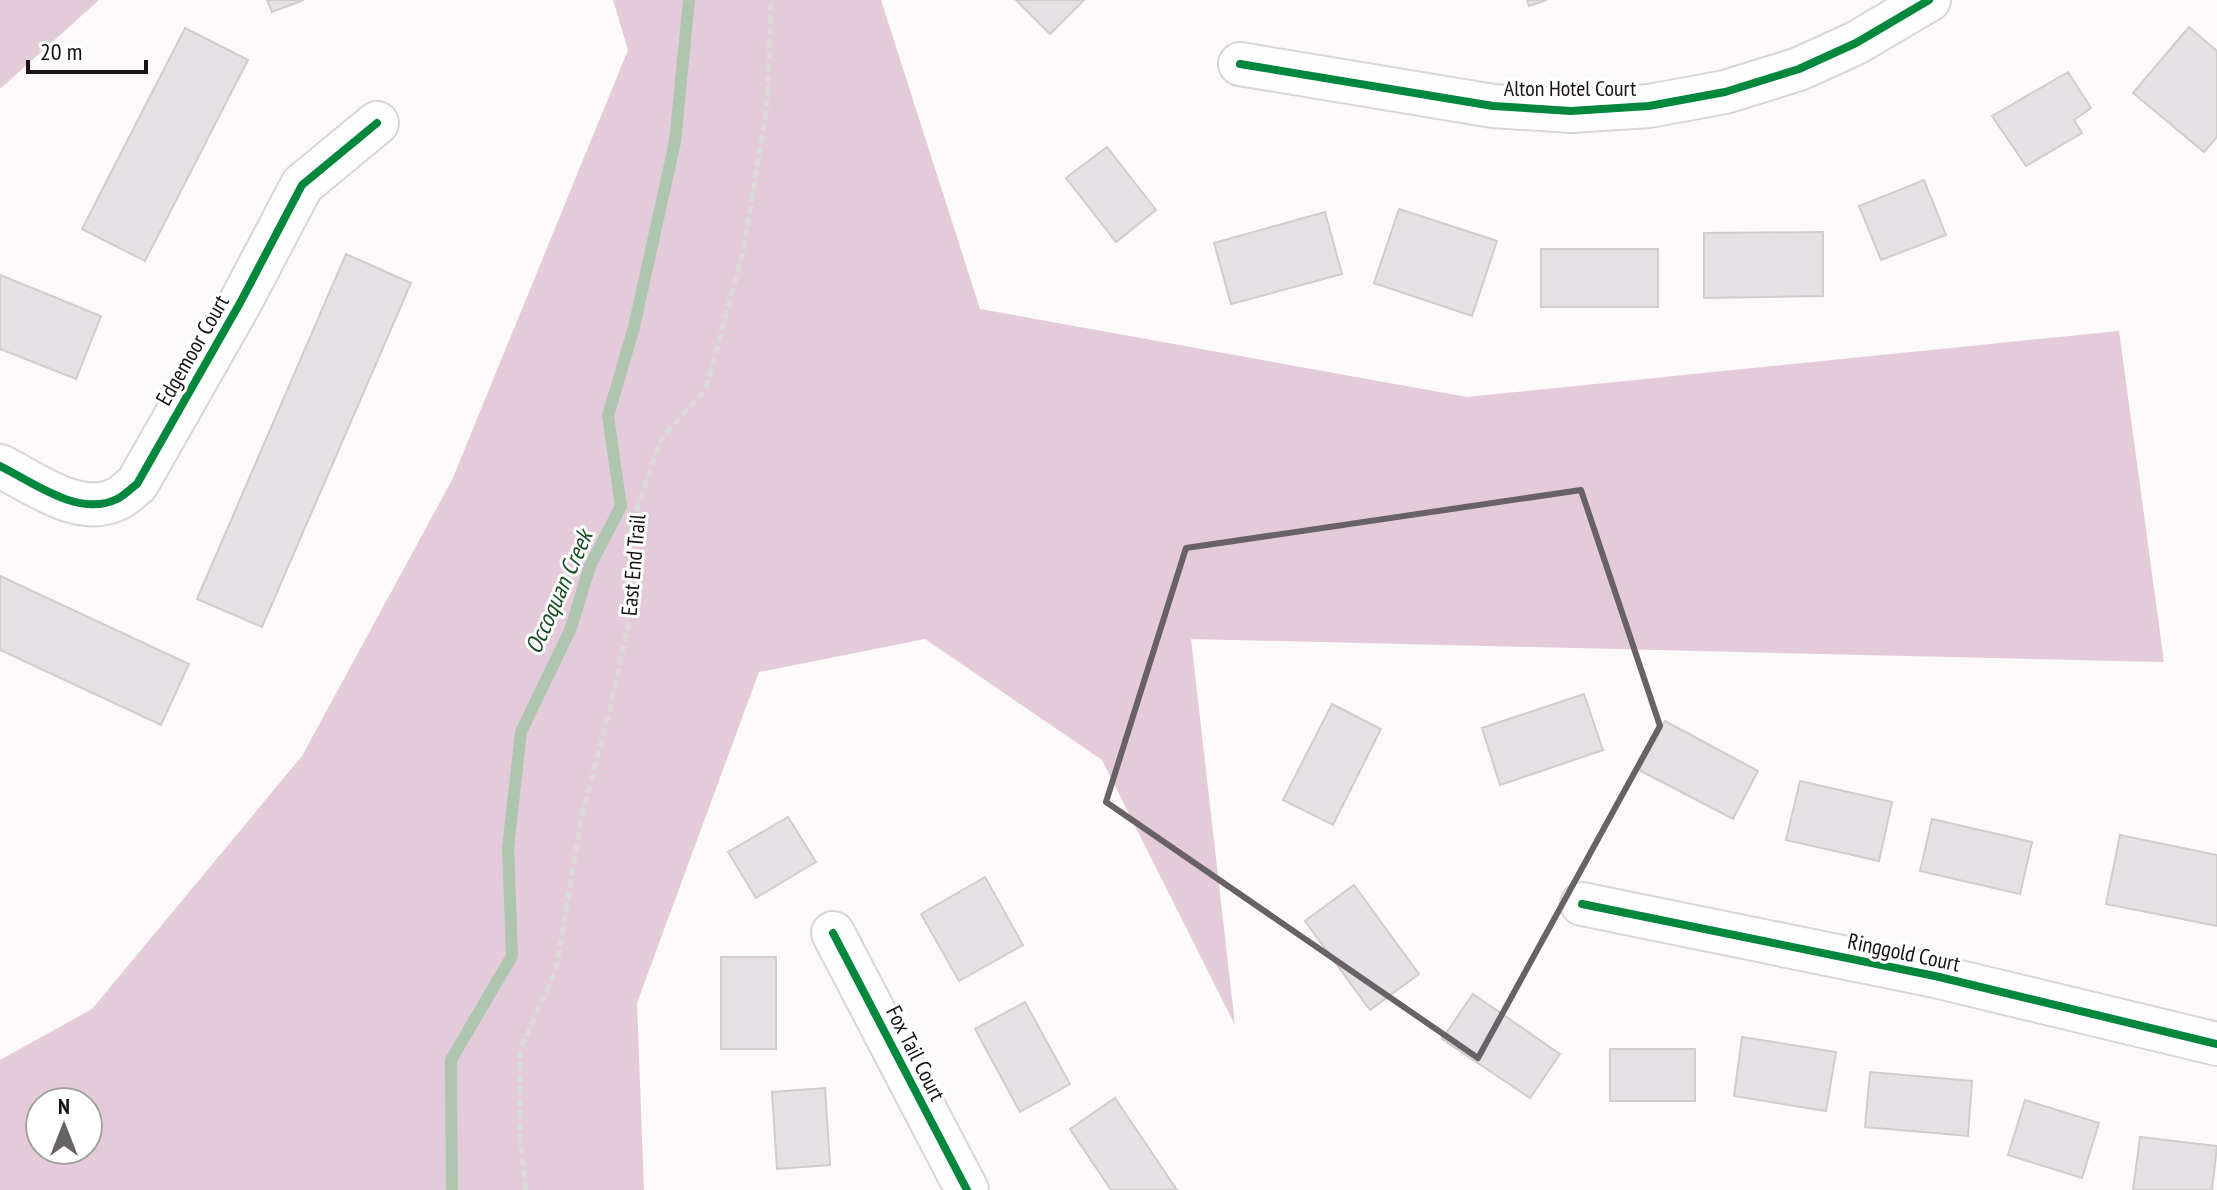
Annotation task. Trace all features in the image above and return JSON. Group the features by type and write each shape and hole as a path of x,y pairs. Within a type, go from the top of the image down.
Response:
{"street":[{"name":"Alton Hotel Court","path":"1240,64 1493,106 1571,111 1649,106 1725,92 1799,69 1856,43 1929,0"},
{"name":"Edgemoor Court","path":"0,466 75,503 99,504 117,499 137,484 240,303 302,185 377,123"},
{"name":"Ringgold Court","path":"1582,904 1935,976 2217,1044"},
{"name":"Fox Tail Court","path":"833,933 967,1190"}],"highlighted area":[{"path":"1581,490 1660,726 1478,1058 1106,802 1186,548"}],"shaded area":[{"path":"0,0 99,0 0,89"},
{"path":"613,0 881,0 980,309 1467,397 2119,331 2164,662 1191,639 1235,1025 1102,760 925,639 759,672 637,1003 644,1190 0,1190 0,1060 92,1009 302,756 452,480 628,50"}],"building":[{"path":"267,0 304,0 272,12"},
{"path":"1016,0 1084,0 1050,34"},
{"path":"1527,0 1547,0 1529,6"},
{"path":"2189,27 2217,51 2217,137 2204,152 2133,93"},
{"path":"185,28 248,60 145,261 82,229"},
{"path":"2068,72 2091,108 2074,120 2082,133 2026,166 1992,116"},
{"path":"1107,147 1156,210 1116,242 1066,178"},
{"path":"1924,180 1946,235 1881,260 1859,206"},
{"path":"1399,209 1497,241 1472,316 1374,283"},
{"path":"1325,212 1342,274 1231,304 1214,243"},
{"path":"1823,232 1823,296 1704,298 1704,233"},
{"path":"1541,249 1658,249 1658,307 1541,307"},
{"path":"346,254 411,283 262,627 197,599"},
{"path":"0,275 101,316 76,379 0,349"},
{"path":"0,576 189,664 161,725 0,650"},
{"path":"1584,694 1603,750 1500,785 1482,728"},
{"path":"1332,704 1381,729 1333,825 1283,800"},
{"path":"1665,721 1758,771 1733,819 1639,770"},
{"path":"1800,781 1892,802 1879,861 1786,840"},
{"path":"788,817 816,862 756,898 728,852"},
{"path":"1932,819 2032,842 2020,894 1920,871"},
{"path":"2120,835 2217,855 2217,926 2106,904"},
{"path":"985,877 1023,945 959,981 921,914"},
{"path":"1354,885 1419,974 1370,1010 1305,921"},
{"path":"721,957 776,957 776,1049 721,1049"},
{"path":"1473,994 1560,1054 1530,1098 1442,1039"},
{"path":"1025,1002 1070,1084 1020,1112 975,1029"},
{"path":"1742,1037 1836,1052 1826,1111 1734,1096"},
{"path":"1610,1049 1695,1049 1695,1101 1610,1101"},
{"path":"1870,1072 1972,1081 1968,1136 1865,1127"},
{"path":"825,1088 830,1165 777,1169 772,1092"},
{"path":"1115,1098 1177,1190 1111,1190 1070,1129"},
{"path":"2025,1100 2099,1123 2082,1178 2008,1155"},
{"path":"2140,1137 2217,1146 2212,1190 2133,1190"}],"waterway":[{"name":"Occoquan Creek","path":"452,1190 451,1060 512,956 508,848 521,732 571,628 590,566 621,506 608,416 634,327 675,142 689,0"}],"cycle path":[{"path":"1240,64 1493,106 1571,111 1649,106 1725,92 1799,69 1856,43 1929,0"},
{"path":"0,466 57,496 87,504 102,504 117,499 137,484 240,303 302,185 377,123"},
{"path":"1582,904 1935,976 2217,1044"},
{"path":"833,933 967,1190"}]}
